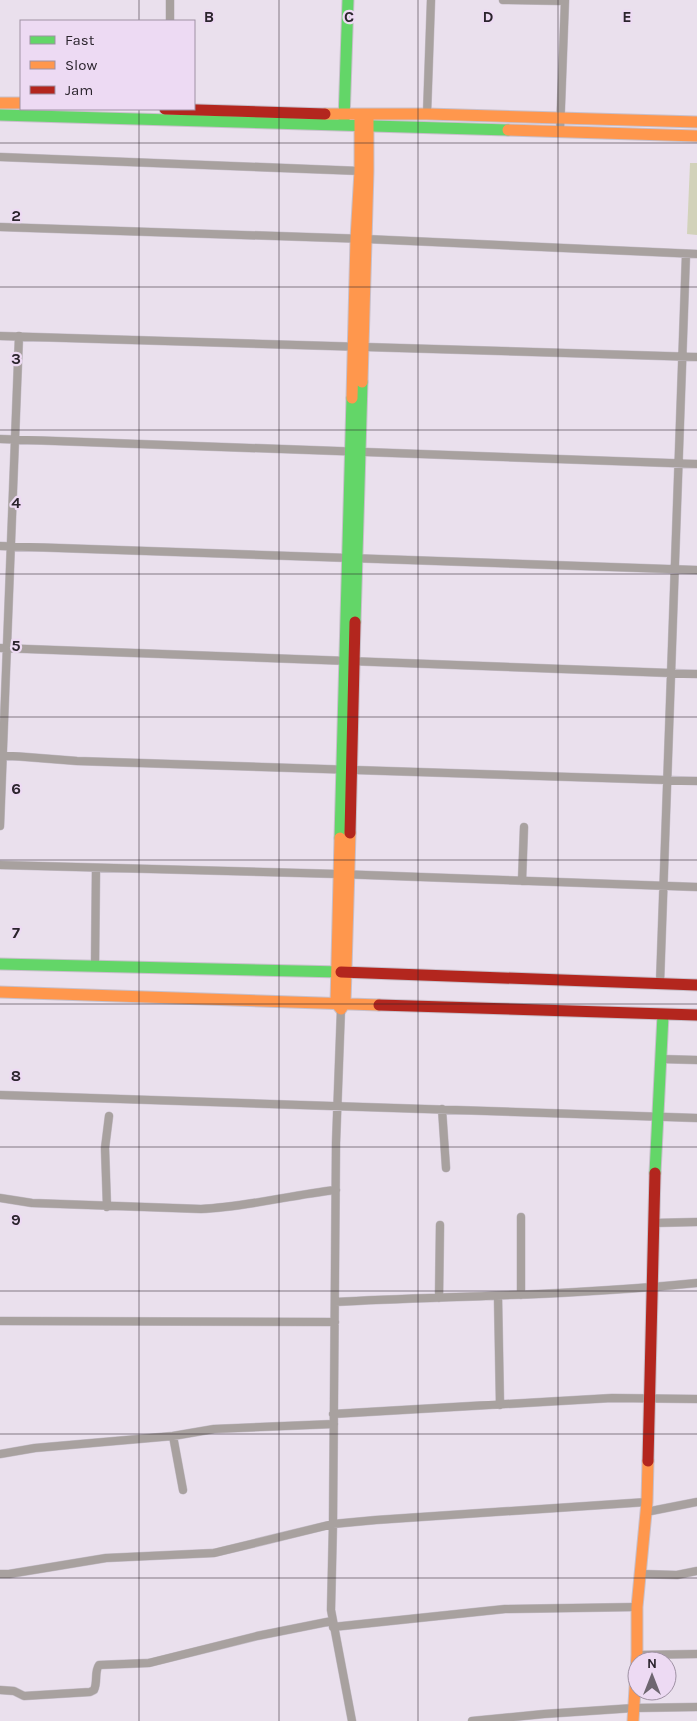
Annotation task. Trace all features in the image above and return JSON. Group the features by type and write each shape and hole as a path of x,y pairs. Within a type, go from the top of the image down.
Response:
{"street":[{"path":"170,0 170,20"},
{"path":"344,120 348,0"},
{"path":"427,114 431,0"},
{"path":"503,0 565,0 560,132"},
{"path":"0,102 20,103"},
{"path":"183,110 560,132 697,136"},
{"path":"364,121 427,114 697,122"},
{"path":"0,115 344,120"},
{"path":"361,239 360,171 364,121"},
{"path":"352,1721 331,1610 336,1190 343,874 364,121"},
{"path":"0,156 360,171"},
{"path":"0,227 361,239 697,254"},
{"path":"660,983 684,357 686,254"},
{"path":"0,336 697,357"},
{"path":"0,826 3,648 10,547 19,336"},
{"path":"0,439 697,464"},
{"path":"0,546 697,570"},
{"path":"3,648 697,674"},
{"path":"1,755 76,761 697,780"},
{"path":"522,881 524,827"},
{"path":"0,865 343,874 697,887"},
{"path":"95,966 96,868"},
{"path":"0,964 342,972 697,985"},
{"path":"0,992 697,1016"},
{"path":"637,1651 637,1607 646,1507 653,1223 663,1015"},
{"path":"660,1058 697,1060"},
{"path":"0,1095 697,1118"},
{"path":"442,1109 446,1168"},
{"path":"107,1207 105,1148 109,1116"},
{"path":"0,1198 32,1203 201,1210 229,1208 336,1190"},
{"path":"521,1217 522,1296"},
{"path":"653,1223 697,1222"},
{"path":"438,1298 440,1225"},
{"path":"335,1302 522,1296 651,1288 697,1283"},
{"path":"498,1297 500,1405"},
{"path":"0,1321 335,1322"},
{"path":"333,1414 612,1398 697,1399"},
{"path":"0,1454 35,1448 173,1436 214,1428 334,1424"},
{"path":"173,1436 183,1490"},
{"path":"0,1574 106,1558 214,1553 333,1524 376,1520 646,1507 697,1502"},
{"path":"641,1574 677,1575 697,1572"},
{"path":"0,1690 24,1696 90,1692 96,1686 96,1668 99,1665 149,1663 257,1636 333,1624 505,1609 637,1607"},
{"path":"677,1654 697,1654"},
{"path":"633,1721 634,1701"},
{"path":"472,1721 634,1708 697,1707"}],"green space":[{"path":"690,163 697,163 697,235 687,234"}],"traffic: fast":[{"path":"344,121 348,0"},
{"path":"0,115 508,130"},
{"path":"355,622 362,382"},
{"path":"340,838 352,398"},
{"path":"0,964 341,972"},
{"path":"655,1173 663,1015"}],"traffic: slow":[{"path":"0,103 20,103"},
{"path":"325,114 427,114 697,122"},
{"path":"352,398 356,239 360,171 360,115"},
{"path":"362,382 368,115"},
{"path":"508,130 697,136"},
{"path":"340,838 336,1003 341,1009 345,1003 350,833"},
{"path":"0,992 379,1005"},
{"path":"633,1721 637,1655 637,1607 647,1502 648,1461"}],"traffic: jam":[{"path":"195,110 325,114"},
{"path":"350,833 355,622"},
{"path":"341,972 697,985"},
{"path":"379,1005 697,1015"},
{"path":"648,1461 655,1173"}]}
